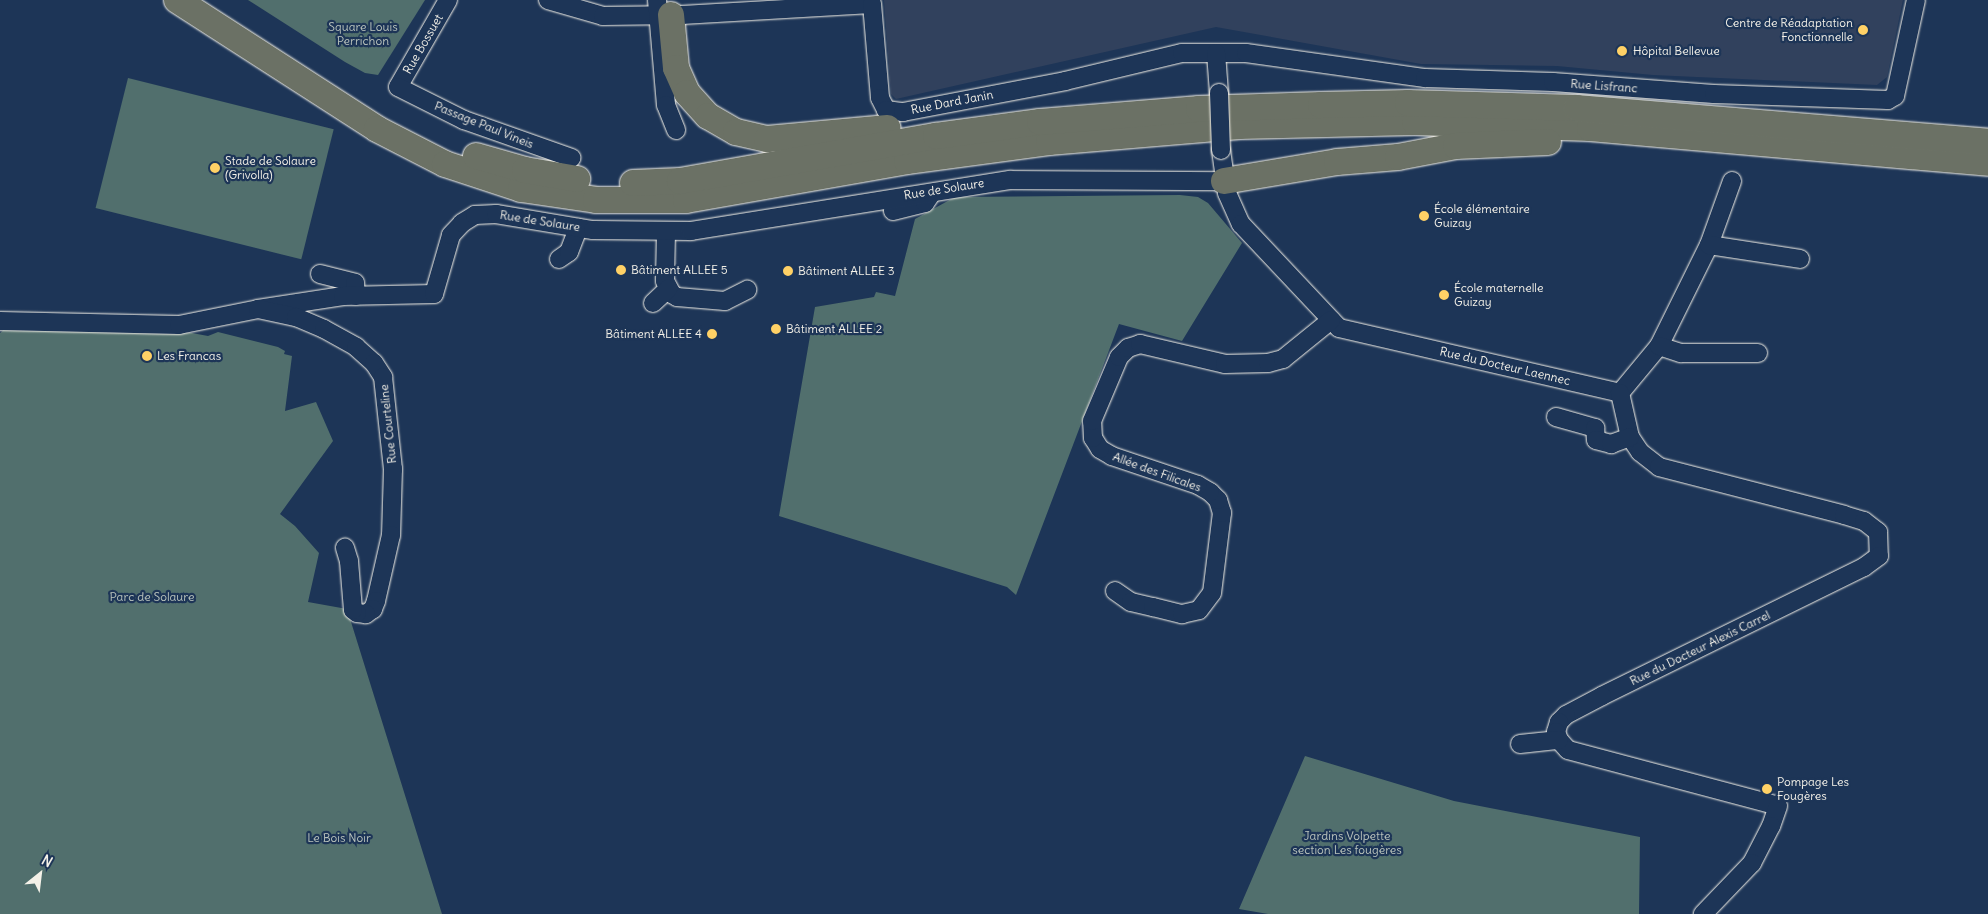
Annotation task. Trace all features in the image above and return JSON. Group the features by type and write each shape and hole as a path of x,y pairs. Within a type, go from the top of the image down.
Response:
{"highway":[{"path":"178,0 377,129 445,164 520,189 596,200 686,200 916,159 1049,142 1239,126 1415,122 1590,128 1988,163"},
{"path":"210,0 383,112 425,135 492,162 558,177 642,183 680,181 936,136 1040,122 1199,109 1268,106 1408,103 1577,108 1988,142"},
{"path":"662,10 676,68 688,93 708,116 736,132 767,139 976,119 1040,122"},
{"path":"1224,181 1337,162 1398,157 1456,146 1590,140 1590,128"}],"street":[{"name":"Rue Bossuet","path":"398,87 448,0"},
{"path":"548,0 603,16 662,10 666,106 676,130"},
{"name":"Rue Lisfranc","path":"1216,54 1246,53 1425,78 1553,82 1714,94 1888,100 1895,96 1916,0"},
{"name":"Rue Dard Janin","path":"662,10 872,4 880,98 886,110 903,112 1065,81 1182,53 1216,54"},
{"name":"Rue du Docteur Laennec","path":"1216,54 1224,181 1241,224 1340,328 1620,393"},
{"name":"Passage Paul Vineis","path":"398,87 464,120 572,158"},
{"name":"Rue de Solaure","path":"258,309 356,296 434,294 451,235 462,223 475,215 496,214 578,228 666,232 691,231 778,218 934,190 1010,180 1224,181"},
{"path":"1620,393 1659,346 1709,245 1732,181"},
{"path":"901,212 925,203 934,190"},
{"path":"561,254 578,228"},
{"path":"666,232 663,251 667,278 677,298 716,306 741,297"},
{"path":"1709,245 1800,259"},
{"path":"320,274 355,283 356,296"},
{"path":"653,303 667,278"},
{"name":"Rue Courteline","path":"0,320 179,325 258,309 296,317 324,329 356,347 374,362 383,378 393,469 391,535 376,601 373,609 366,614 357,613 353,610 349,561 345,548"},
{"name":"Allée des Filicales","path":"1115,591 1131,602 1182,614 1199,610 1212,593 1222,513 1218,500 1204,488 1112,456 1100,449 1093,438 1092,421 1119,357 1128,348 1140,344 1225,364 1268,363 1284,359 1331,320"},
{"path":"1659,346 1681,353 1758,353"},
{"name":"Rue du Docteur Alexis Carrel","path":"1560,740 1556,732 1559,722 1566,714 1850,576 1879,556 1878,532 1864,521 1659,466 1640,452 1630,437 1620,393"},
{"path":"1556,417 1595,428 1596,440 1612,444 1630,437"},
{"path":"1520,744 1560,740 1568,750 1778,806 1771,826 1752,863 1703,914"}],"shaded area":[{"name":"Hôpital Bellevue","path":"884,0 1903,0 1887,77 1877,85 1653,75 1557,66 1421,64 1216,27 896,99 891,94"}],"green space":[{"name":"Square Louis Perrichon","path":"248,0 425,0 378,75 365,73 345,62"},
{"name":"Stade de Solaure (Grivolla)","path":"128,78 334,129 301,259 96,208"},
{"path":"1180,195 1198,197 1208,203 1242,243 1182,341 1119,324 1016,595 1007,587 779,516 815,307 874,297 876,292 895,296 915,219 955,197"},
{"name":"Parc de Solaure","path":"8,326 192,333 208,336 218,332 278,347 285,351 284,354 292,356 285,411 316,402 333,441 280,514 295,526 319,553 308,602 347,609 442,914 0,914 0,333"},
{"name":"Jardins Volpette section Les fougères","path":"1305,756 1454,801 1640,837 1639,914 1268,914 1239,909"}],"place":[{"name":"Centre de Réadaptation Fonctionnelle","path":"1863,30"},
{"name":"Hôpital Bellevue","path":"1622,51"},
{"name":"Stade de Solaure (Grivolla)","path":"215,168"},
{"name":"École élémentaire Guizay","path":"1424,216"},
{"name":"Bâtiment ALLEE 5","path":"621,270"},
{"name":"Bâtiment ALLEE 3","path":"788,271"},
{"name":"École maternelle Guizay","path":"1444,295"},
{"name":"Bâtiment ALLEE 2","path":"776,329"},
{"name":"Bâtiment ALLEE 4","path":"712,334"},
{"name":"Les Francas","path":"147,356"},
{"name":"Pompage Les Fougères","path":"1767,789"}],"park label":[{"name":"Le Bois Noir","path":"339,838"}]}
